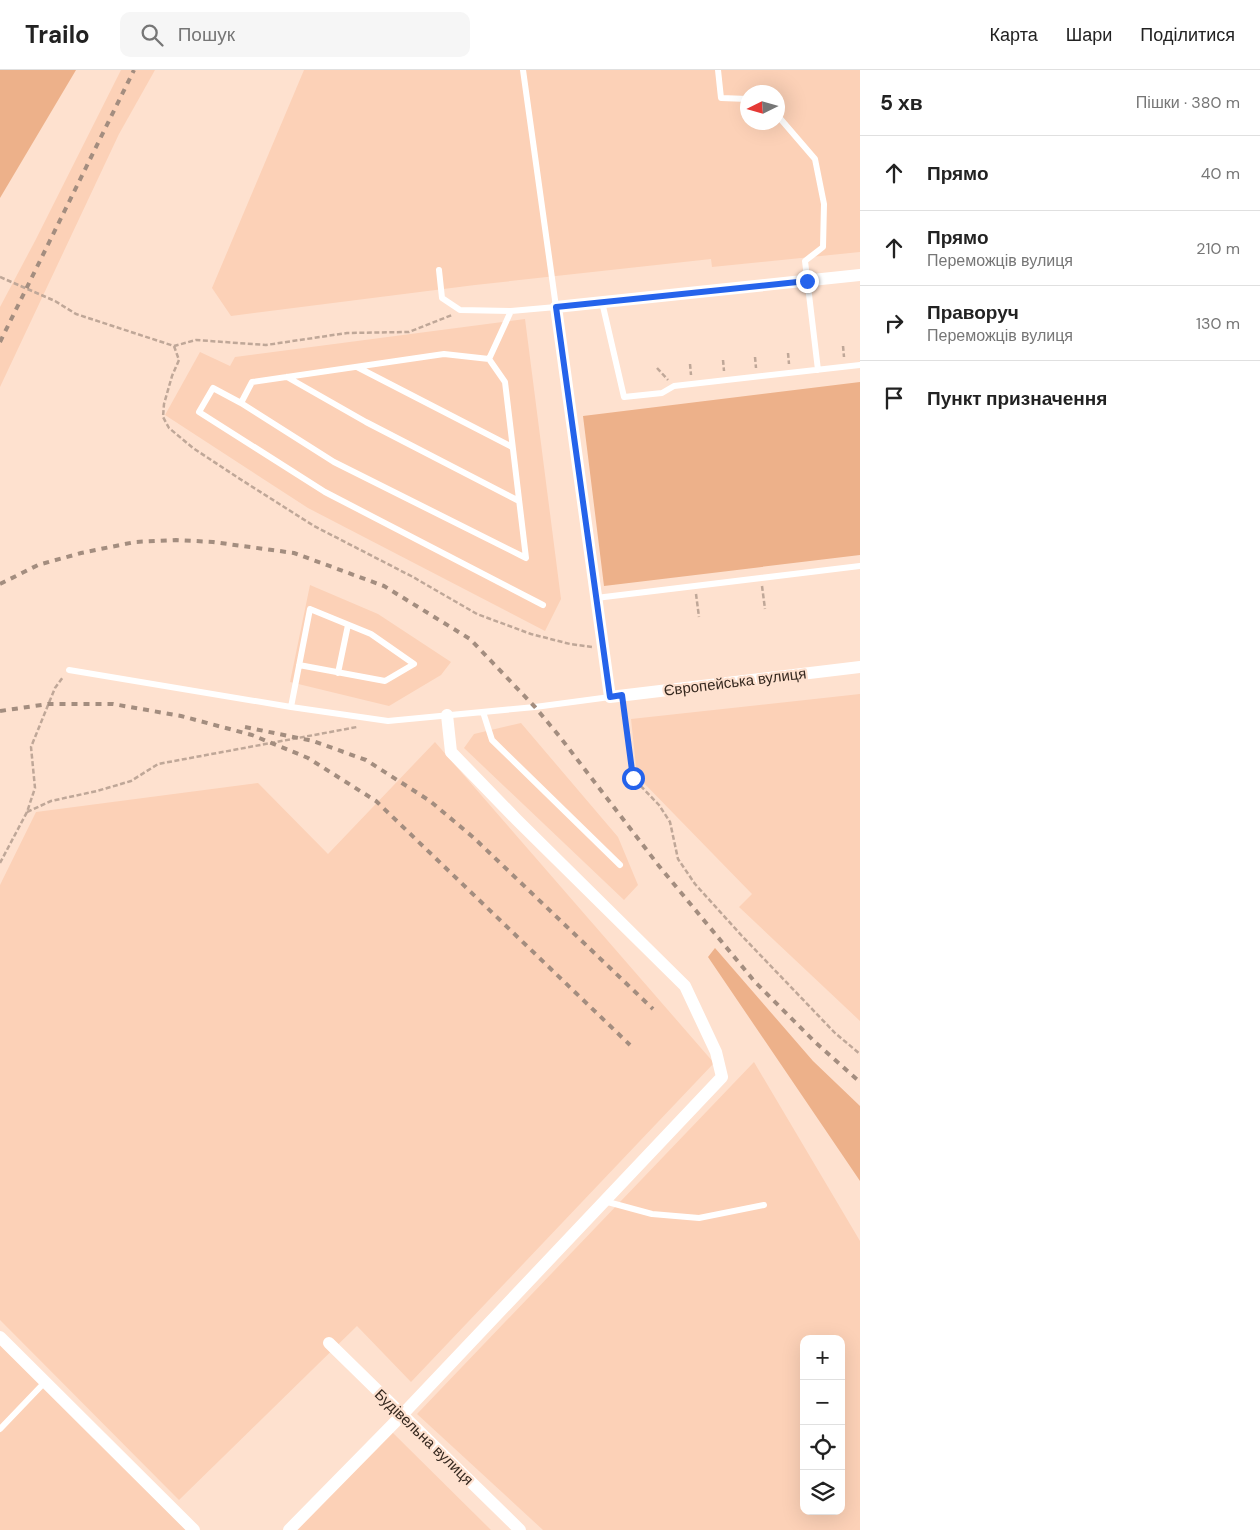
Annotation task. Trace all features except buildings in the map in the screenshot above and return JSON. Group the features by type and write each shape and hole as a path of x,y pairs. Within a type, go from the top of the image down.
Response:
{"street":[{"path":"616,696 603,648 556,307 860,275"},
{"name":"Європейська вулиця","path":"616,696 860,667"},
{"path":"289,1530 401,1416 722,1077 716,1052 685,986 516,820 450,752 447,716"},
{"path":"0,1336 194,1530"},
{"name":"Будівельна вулиця","path":"328,1343 520,1530"}],"lane":[{"path":"439,270 442,298 460,310 512,311 556,307 523,70"},
{"path":"718,70 720,98 740,99"},
{"path":"785,124 816,158 824,204 823,247 805,261 818,370"},
{"path":"602,302 624,397 662,393 674,386 860,366"},
{"path":"489,359 512,311"},
{"path":"241,403 252,382 444,354 489,359"},
{"path":"489,359 504,382 526,558 334,462 241,403 213,388 199,412 325,492 543,605"},
{"path":"357,367 512,447"},
{"path":"287,377 366,422 519,501"},
{"path":"596,598 860,566"},
{"path":"291,707 310,609 371,634 414,664 385,681 299,666"},
{"path":"338,672 348,625"},
{"path":"69,670 388,721 534,708 616,696"},
{"path":"483,712 492,740 620,865"},
{"path":"604,1201 652,1214 699,1218 764,1205"},
{"path":"0,1429 45,1382"}],"path":[{"path":"0,277 55,302 76,314 174,346 196,340 266,345 347,333 408,332 448,318 460,310"},
{"path":"174,346 180,360 164,404 163,417 170,428 193,448 314,526 413,577 477,614 531,634 570,644 603,648"},
{"path":"657,368 674,386"},
{"path":"762,578 765,609"},
{"path":"695,586 699,617"},
{"path":"0,862 27,812 35,788 31,747 55,688 69,670"},
{"path":"616,696 633,778 659,805 670,822 678,859 695,884 835,1033 860,1054"},
{"path":"27,812 51,801 131,781 158,764 360,726"}],"shaded area":[{"path":"0,70 76,70 0,198"},
{"path":"121,70 155,70 119,134 0,387 0,307"},
{"path":"304,70 860,70 860,252 712,267 711,259 475,285 231,316 212,288"},
{"path":"525,319 561,599 545,631 308,508 165,415 200,352 230,366 235,357"},
{"path":"860,382 860,555 604,586 583,416"},
{"path":"310,585 378,614 451,662 441,675 389,706 290,682"},
{"path":"860,694 860,1021 739,907 752,894 637,776 631,719"},
{"path":"521,723 618,837 638,885 624,900 464,748 474,734"},
{"path":"435,742 714,1063 411,1382 357,1326 179,1500 0,1320 0,885 36,812 258,783 328,854"},
{"path":"715,948 813,1061 860,1106 860,1181 708,957"},
{"path":"754,1062 860,1241 860,1530 543,1530 417,1414"},
{"path":"0,1344 186,1530 0,1530"},
{"path":"391,1431 491,1530 293,1530"}],"railway":[{"path":"0,342 134,70"},
{"path":"0,584 38,565 81,553 135,542 176,540 213,542 294,553 384,586 470,639 535,707 560,737 659,866 755,982 816,1043 860,1082"},
{"path":"0,711 48,704 113,704 181,716 252,735 308,758 376,801 630,1045"},
{"path":"245,727 313,741 366,760 430,801 474,838 653,1009"}],"route":[{"path":"633,778 622,695 610,697 556,307 807,281"}]}
